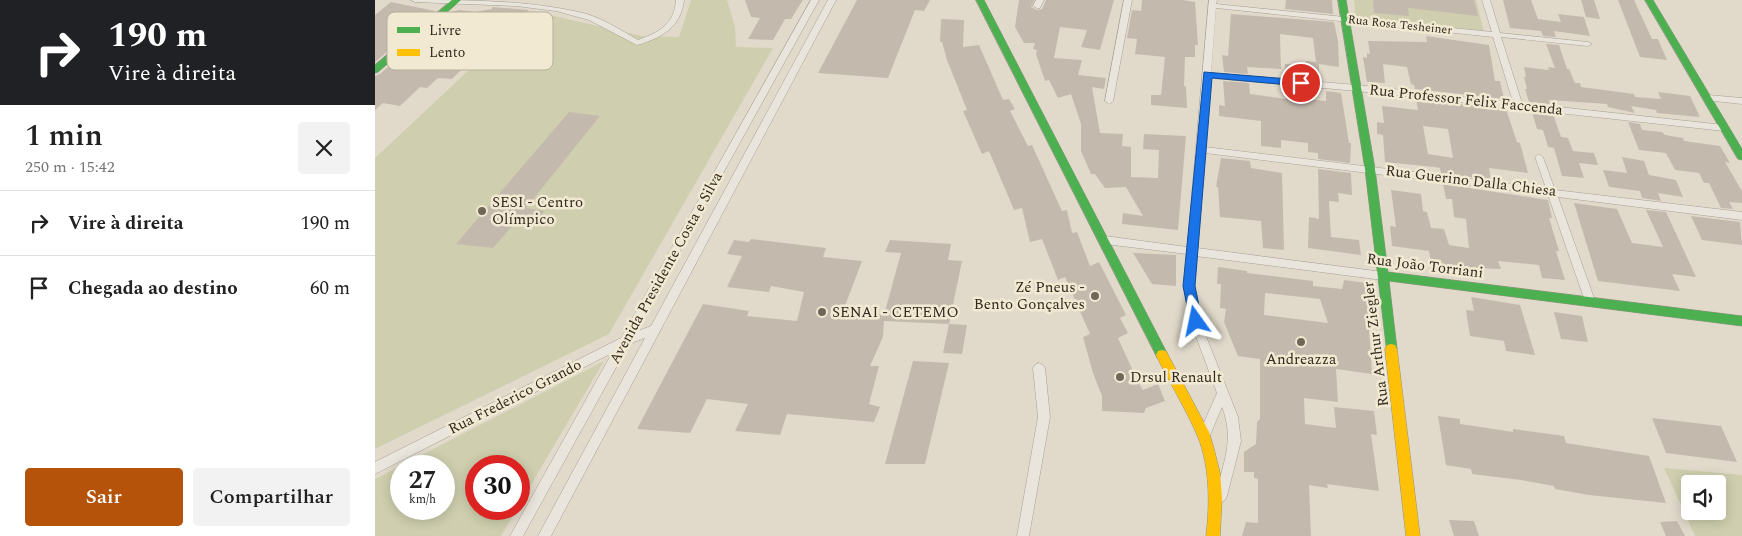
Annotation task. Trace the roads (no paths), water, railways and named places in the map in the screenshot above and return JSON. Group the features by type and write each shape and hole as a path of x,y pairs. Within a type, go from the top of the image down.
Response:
{"street":[{"path":"415,0 510,3 558,9 592,18 637,43 661,34 669,28 677,17 680,0"},
{"name":"Avenida Presidente Costa e Silva","path":"516,536 815,0"},
{"name":"Avenida Presidente Costa e Silva","path":"544,536 832,0"},
{"path":"980,0 1105,240 1204,436 1217,479 1218,504"},
{"path":"1109,101 1128,0"},
{"name":"Rua Arthur Ziegler","path":"1342,0 1370,169 1413,536"},
{"path":"1486,0 1518,105"},
{"path":"1649,0 1742,157"},
{"path":"443,12 456,1"},
{"path":"1213,3 1189,286 1193,310 1232,416 1235,441 1218,504 1213,536"},
{"name":"Rua Rosa Tesheiner","path":"1213,3 1345,19 1588,44"},
{"path":"375,70 387,60"},
{"path":"782,60 799,61"},
{"name":"Rua Professor Felix Faccenda","path":"1207,74 1357,88 1725,128"},
{"path":"1708,98 1742,101"},
{"name":"Rua Guerino Dalla Chiesa","path":"1200,149 1742,216"},
{"path":"1539,157 1590,301"},
{"name":"Rua João Torriani","path":"1105,240 1742,321"},
{"name":"Rua Frederico Grando","path":"375,468 627,340 656,329"},
{"path":"1023,536 1044,417 1039,368"},
{"path":"1204,436 1223,393"}],"place":[{"name":"SESI - Centro Olímpico","path":"482,211"},
{"name":"Zé Pneus - Bento Gonçalves","path":"1095,296"},
{"name":"SENAI - CETEMO","path":"822,312"},
{"name":"Andreazza","path":"1301,342"},
{"name":"Drsul Renault","path":"1120,377"}]}
